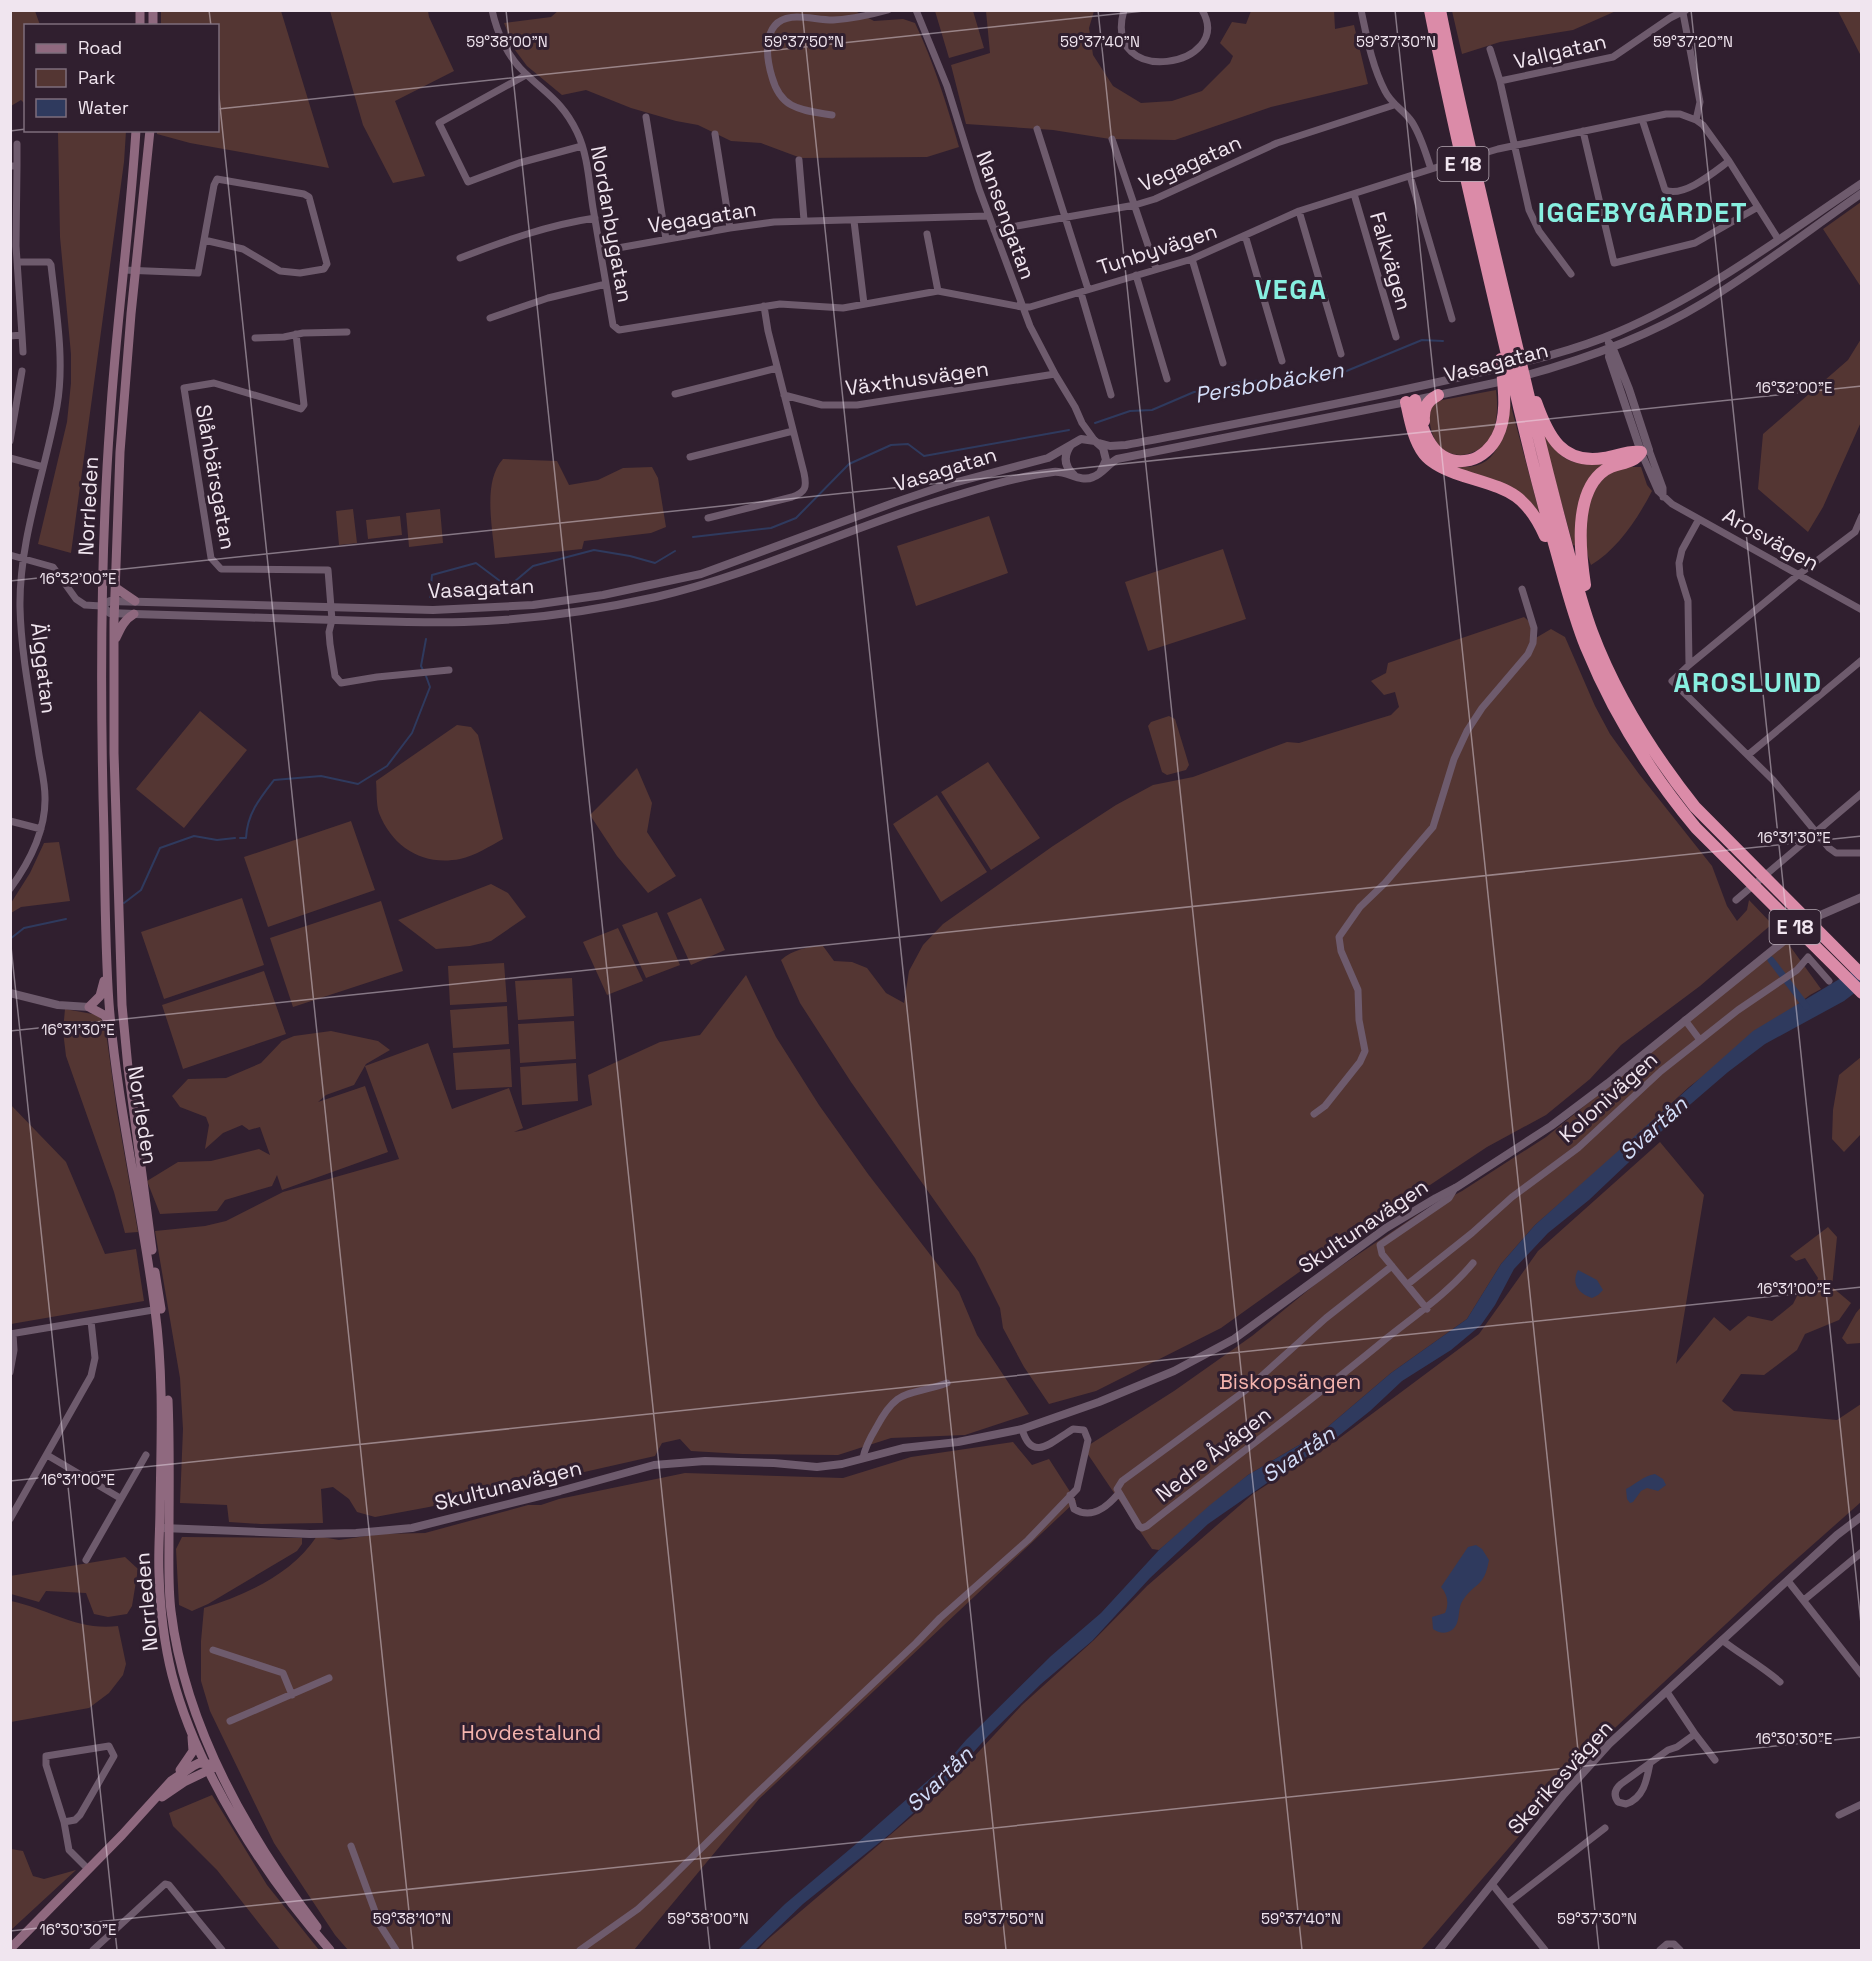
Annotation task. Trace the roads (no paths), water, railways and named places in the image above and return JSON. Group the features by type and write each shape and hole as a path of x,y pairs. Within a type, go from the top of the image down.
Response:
{"highway":[{"name":"E 18","path":"1430,10 1503,340 1546,517 1567,564 1573,585 1574,612 1605,690 1654,774 1685,814 1862,975"},
{"name":"E 18","path":"1440,10 1489,233 1567,564 1592,632 1618,690 1639,729 1676,783 1732,855 1862,993"},
{"name":"E 18","path":"1406,397 1433,448 1445,458 1467,460 1481,455 1497,437 1502,418 1501,353 1503,340"},
{"name":"E 18","path":"1518,353 1547,428 1563,450 1577,457 1588,459 1603,459 1634,451 1645,451"},
{"path":"1422,427 1425,406 1438,395"},
{"name":"E 18","path":"1406,397 1416,441 1429,459 1448,471 1496,485 1510,492 1527,505 1567,564"},
{"name":"E 18","path":"1567,564 1580,541 1583,508 1594,482 1606,470 1637,459 1645,451"}],"main road":[{"name":"Norrleden","path":"136,132 110,423 101,606 101,740 109,1005 122,1109 158,1310"},
{"name":"Norrleden","path":"150,132 135,271 120,452 114,642 114,753 122,1005 169,1415 165,1528 159,1588 171,1672 192,1732 268,1870 307,1924 333,1950"},
{"path":"116,588 135,601"},
{"path":"114,642 126,618 134,614"},
{"path":"89,1007 100,996 107,964"},
{"path":"89,1007 122,1005"},
{"path":"89,1007 104,1015 111,1024"},
{"name":"Norrleden","path":"165,1528 170,1608 177,1646 212,1769"},
{"path":"10,1947 171,1781 193,1751 192,1732"},
{"path":"171,1781 193,1766 212,1769"},
{"path":"152,1803 184,1782 212,1769"}],"street":[{"name":"Nordanbygatan","path":"492,10 496,27 506,48 526,75 548,92 560,105 577,133 582,146 615,328"},
{"path":"832,115 801,109 781,99 774,87 767,61 766,48 769,36 775,26 787,18 832,20 888,10"},
{"name":"Nansengatan","path":"916,10 947,86 988,216 1022,307 1039,346 1076,407 1082,423 1096,442"},
{"path":"1124,10 1121,26 1129,49 1150,62 1164,63 1189,56 1203,41 1208,28 1202,10"},
{"path":"1361,10 1369,51 1384,90 1394,105 1406,114 1413,124 1431,169"},
{"path":"1685,12 1700,102 1696,120 1711,135 1729,161 1783,248"},
{"name":"Vallgatan","path":"1500,81 1613,57 1670,18 1685,12"},
{"path":"1490,49 1500,81 1525,197 1533,220 1553,252 1571,274"},
{"path":"526,75 439,123 468,183 519,163 582,146"},
{"name":"Vegagatan","path":"994,230 1135,205 1174,192 1277,143 1394,105"},
{"name":"Tunbyvägen","path":"615,328 626,329 780,304 843,308 938,291 1030,307 1192,259 1299,211 1481,154 1666,114 1680,114 1696,120"},
{"path":"646,117 666,239"},
{"path":"1642,119 1665,190 1672,193 1690,187 1729,161"},
{"path":"1037,129 1065,218 1112,395"},
{"path":"1583,131 1614,263 1695,243 1758,207"},
{"path":"715,134 730,228"},
{"path":"1112,139 1156,269"},
{"path":"17,144 14,166 23,352"},
{"path":"799,160 804,220"},
{"path":"1410,176 1452,320"},
{"path":"123,270 198,273 204,240 214,185 217,179 304,194 309,197 327,264 324,269 286,273 274,270 243,249 204,240"},
{"name":"Vasagatan","path":"1101,471 1117,459 1406,397 1473,374 1607,337 1708,285 1862,183"},
{"name":"Vasagatan","path":"1096,442 1110,446 1126,445 1406,397 1438,395 1581,358 1628,341 1702,304 1862,193"},
{"name":"Falkvägen","path":"1354,194 1396,337"},
{"path":"1299,211 1341,354"},
{"name":"Vegagatan","path":"601,251 730,228 804,220 854,221 988,216"},
{"path":"460,258 517,236 573,221 595,218"},
{"path":"854,221 864,304"},
{"path":"927,234 938,291"},
{"path":"1245,235 1282,361"},
{"path":"1192,259 1223,363"},
{"name":"Älggatan","path":"10,889 30,859 41,829 45,798 20,608 22,558 57,404 59,381 51,265 44,261 17,262"},
{"path":"1136,275 1167,379"},
{"path":"490,318 548,298 606,284"},
{"path":"708,518 802,494 806,484 764,306"},
{"path":"255,338 347,332"},
{"name":"Slånbärsgatan","path":"296,334 304,405 301,409 214,383 184,388 214,562 221,568 328,570 332,620"},
{"path":"10,336 22,335"},
{"name":"Arosvägen","path":"1607,337 1610,347 1609,357 1645,451"},
{"path":"1622,372 1620,354 1628,341"},
{"name":"Arosvägen","path":"1610,347 1613,349 1622,372 1658,491 1663,497 1862,610"},
{"path":"1581,358 1604,360 1613,368"},
{"path":"675,394 777,368"},
{"path":"10,441 14,401 22,371"},
{"name":"Växthusvägen","path":"784,395 822,405 851,406 1055,374"},
{"path":"1075,442 1085,438 1096,442 1106,456 1101,471 1089,478 1076,476 1069,470 1066,461 1067,452 1075,442 1082,423"},
{"path":"690,457 793,431"},
{"name":"Vasagatan","path":"1075,442 1048,458 926,492 685,578 603,595 522,606 461,610 135,601 110,601 101,606 110,613 464,622 530,618 598,609 688,589 957,495 1051,472 1061,471 1076,476"},
{"path":"10,458 43,467"},
{"path":"1862,516 1858,533 1798,575 1672,681 1773,780 1829,848 1836,853 1862,853"},
{"path":"1689,665 1688,602 1679,563 1682,550 1699,519"},
{"path":"10,555 53,567 76,599 85,605 101,606"},
{"path":"1314,1114 1324,1106 1360,1062 1365,1051 1359,1020 1359,995 1339,944 1341,932 1360,907 1385,883 1433,827 1454,759 1467,730 1482,708 1528,654 1533,643 1534,628 1522,589"},
{"path":"332,620 329,632 330,644 335,676 341,683 449,670"},
{"path":"1748,755 1862,660"},
{"path":"1736,900 1862,794"},
{"path":"10,821 41,829"},
{"name":"Skultunavägen","path":"165,1528 310,1534 392,1530 435,1522 670,1462 774,1463 817,1467 842,1464 903,1448 958,1443 1023,1429 1143,1386 1234,1339 1386,1228 1455,1188 1567,1115 1805,924 1862,897"},
{"name":"Kolonivägen","path":"1408,1284 1472,1233 1512,1197 1578,1148 1661,1071 1779,981 1797,970 1808,957 1829,981"},
{"path":"10,993 58,1005 89,1007"},
{"path":"1685,1020 1700,1040"},
{"path":"1427,1309 1382,1254 1380,1245 1449,1198 1455,1188"},
{"name":"Nedre Åvägen","path":"1118,1494 1138,1526 1142,1528 1147,1526 1427,1309 1473,1263"},
{"path":"1070,1495 1074,1509 1083,1513 1106,1507 1118,1494 1118,1485 1122,1480 1246,1390 1326,1318 1392,1266"},
{"path":"10,1372 13,1360 12,1334 158,1310"},
{"path":"10,1519 91,1376 94,1358 91,1321"},
{"path":"863,1458 868,1443 891,1404 912,1392 947,1383"},
{"path":"580,1950 638,1909 663,1886 940,1618 1028,1540 1077,1489 1088,1440 1086,1433 1076,1428 1047,1445 1037,1448 1029,1446 1023,1429"},
{"path":"47,1455 120,1498"},
{"path":"86,1560 146,1455"},
{"name":"Skerikesvägen","path":"1438,1950 1609,1744 1837,1535 1862,1516"},
{"path":"1804,1600 1862,1552"},
{"path":"1788,1581 1862,1675"},
{"path":"1722,1640 1754,1663 1765,1668 1780,1682"},
{"path":"213,1650 283,1673 292,1695"},
{"path":"230,1721 329,1678"},
{"path":"1667,1692 1715,1760"},
{"path":"1650,1763 1646,1785 1639,1796 1626,1804 1618,1802 1615,1795 1616,1788 1650,1763 1668,1750 1677,1748 1695,1734"},
{"path":"64,1822 75,1820 80,1815 114,1756 109,1746 46,1756 46,1765 64,1822 69,1850 88,1869"},
{"path":"1839,1815 1862,1804"},
{"path":"1508,1903 1605,1828"},
{"path":"351,1846 380,1925 396,1950"},
{"path":"93,1950 160,1886 165,1884 169,1885 222,1950"},
{"path":"1492,1884 1545,1950"},
{"path":"1660,1950 1667,1944 1674,1944 1680,1950"}],"water":[{"name":"Svartån","path":"1861,966 1861,988 1844,1001 1765,1044 1728,1072 1685,1109 1589,1200 1548,1233 1514,1269 1495,1305 1481,1325 1451,1350 1402,1381 1336,1438 1208,1524 1150,1578 1092,1641 1041,1684 989,1735 942,1787 890,1834 803,1904 755,1950 738,1950 785,1904 942,1768 966,1740 1051,1656 1101,1613 1159,1550 1210,1505 1248,1475 1323,1431 1391,1373 1467,1319 1501,1264 1535,1225 1753,1031"},
{"path":"1578,1270 1597,1280 1603,1290 1598,1295 1592,1298 1580,1291 1575,1280"},
{"path":"1655,1474 1663,1479 1666,1485 1658,1491 1647,1488 1641,1491 1630,1503 1626,1489 1643,1478"},
{"path":"1476,1545 1482,1549 1489,1560 1485,1575 1461,1603 1455,1627 1443,1633 1436,1631 1433,1629 1432,1617 1445,1613 1447,1606 1446,1596 1441,1587 1468,1547"}],"waterway":[{"name":"Persbobäcken","path":"1095,423 1130,411 1152,410 1194,392 1214,391 1233,383 1344,372 1422,340 1443,341"},
{"name":"Persbobäcken","path":"693,537 771,528 796,518 849,464 891,445 908,444 924,456 1069,430"},
{"name":"Persbobäcken","path":"430,597 432,575 476,563 508,587 533,566 594,550 655,563 675,551"},
{"name":"Persbobäcken","path":"424,672 421,666 426,639"},
{"name":"Persbobäcken","path":"240,838 246,838 252,814 274,780 321,776 358,784 387,766 412,733 430,687 426,676"},
{"name":"Persbobäcken","path":"124,903 141,890 160,848 194,836 217,840 235,838"},
{"name":"Persbobäcken","path":"10,939 24,928 66,919"},
{"path":"1771,960 1806,1006"}],"district":[{"name":"IGGEBYGÄRDET","path":"1643,212"},
{"name":"VEGA","path":"1291,289"},
{"name":"AROSLUND","path":"1748,682"}],"park label":[{"name":"Biskopsängen","path":"1290,1381"},
{"name":"Hovdestalund","path":"531,1732"}]}
